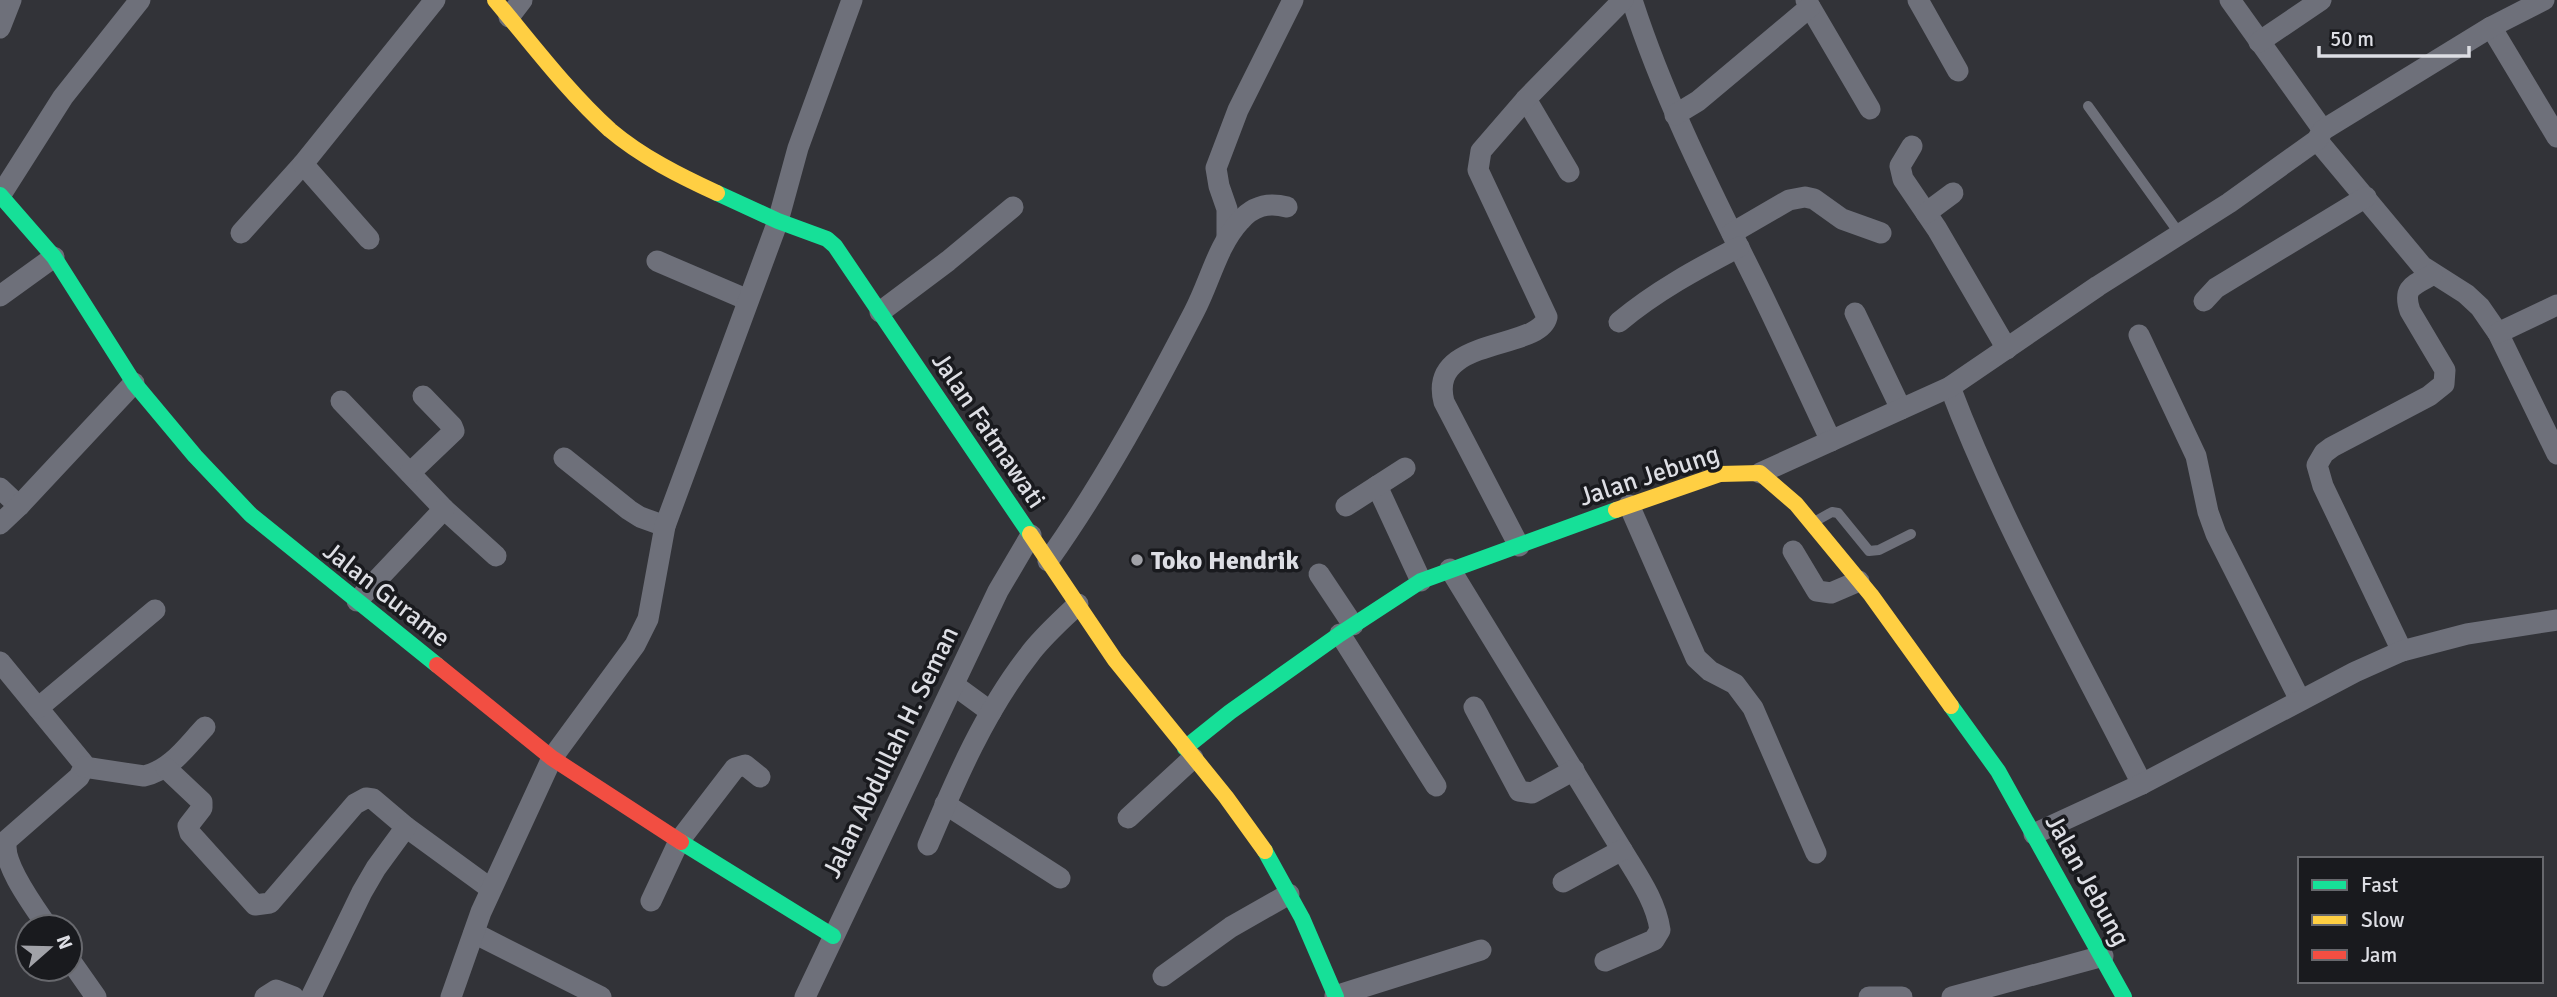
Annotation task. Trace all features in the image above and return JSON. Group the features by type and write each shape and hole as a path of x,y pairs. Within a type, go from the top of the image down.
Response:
{"street":[{"path":"0,28 11,0"},
{"path":"0,195 63,97 140,0"},
{"path":"241,233 303,164 435,0"},
{"name":"Jalan Fatmawati","path":"495,0 516,8 576,97 612,131 646,156 691,181 778,221 827,239 835,246 1135,688 1262,845 1313,942 1335,996"},
{"path":"451,997 491,889 552,758 642,632 648,619 665,526 778,221 798,148 852,0"},
{"path":"1227,236 1227,209 1216,168 1238,110 1293,0"},
{"path":"1518,545 1441,392 1444,377 1454,363 1469,354 1539,329 1546,322 1546,311 1478,170 1480,150 1525,99 1623,0"},
{"path":"1632,0 1675,115 1831,441"},
{"path":"1918,0 1958,71"},
{"path":"2230,0 2320,135 2422,266 2432,275 2466,294 2480,307 2549,414 2557,454"},
{"path":"2259,41 2321,0"},
{"path":"1760,473 1950,387 2179,233 2229,203 2320,135 2491,27 2544,0"},
{"path":"1675,115 1698,101 1808,3 1870,109"},
{"path":"2491,27 2557,137"},
{"path":"1525,99 1569,172"},
{"path":"1912,146 1902,161 1900,172 2007,349"},
{"path":"303,164 369,239"},
{"path":"1926,213 1953,193"},
{"name":"Jalan Gurame","path":"0,195 54,257 134,383 195,456 251,515 552,758 833,936"},
{"path":"1619,322 1789,200 1805,197 1814,199 1842,219 1881,233"},
{"path":"2204,301 2216,288 2366,197"},
{"path":"1048,561 1084,510 1144,406 1194,312 1227,236 1249,212 1259,207 1269,204 1287,207"},
{"path":"880,312 948,261 1013,207"},
{"path":"0,296 54,257"},
{"path":"657,261 748,300"},
{"path":"2402,651 2323,486 2317,466 2319,459 2332,447 2430,396 2444,384 2445,370 2410,311 2407,301 2411,287 2432,275"},
{"path":"2498,333 2557,305"},
{"path":"1855,313 1901,410"},
{"path":"2138,335 2196,456 2208,512 2216,534 2300,700"},
{"path":"0,523 134,383"},
{"path":"1950,387 1998,500 2142,783"},
{"path":"411,474 454,431 423,396"},
{"path":"341,401 444,509 496,556"},
{"path":"564,458 629,510 665,526"},
{"path":"1346,506 1405,468"},
{"name":"Jalan Jebung","path":"1189,753 1230,712 1346,629 1421,581 1720,474 1760,473 1796,504 1859,581 1998,771 2104,956 2124,997"},
{"path":"1377,486 1421,581"},
{"path":"0,488 19,506"},
{"path":"1629,505 1696,658 1710,671 1735,684 1753,708 1816,852"},
{"path":"357,601 444,509"},
{"name":"Jalan Abdullah H. Seman","path":"805,997 998,591 1031,535"},
{"path":"1793,551 1817,591 1831,593 1859,581"},
{"path":"1450,569 1622,850 1657,916 1660,930 1654,940 1605,961"},
{"path":"1319,574 1346,629 1436,786"},
{"path":"928,845 945,804 1003,691 1030,652 1077,604"},
{"path":"38,708 155,610"},
{"path":"2034,834 2142,783 2300,700 2402,651 2467,634 2557,620"},
{"path":"0,663 80,757 84,767 79,777 4,845 6,863 39,913"},
{"path":"954,685 991,712"},
{"path":"1474,707 1519,790 1532,793 1574,770"},
{"path":"84,767 144,776 166,768 205,727"},
{"path":"1128,818 1189,753"},
{"path":"652,901 680,841 735,768 745,765 760,777"},
{"path":"166,768 202,802 202,808 188,826 190,833 255,905 270,903 359,800 373,799 405,827 491,889"},
{"path":"945,804 1060,878"},
{"path":"311,997 362,892 405,827"},
{"path":"1563,882 1622,850"},
{"path":"1163,976 1231,927 1289,894"},
{"path":"474,933 601,997"},
{"path":"1335,996 1481,950"},
{"path":"1952,997 2104,956"},
{"path":"84,980 96,997"},
{"path":"265,997 276,990 294,997"},
{"path":"1869,997 1902,997"}],"lane":[{"path":"2088,106 2179,233"},
{"path":"1812,523 1835,512 1866,548 1874,552 1911,534"}],"traffic: fast":[{"path":"717,193 778,221 827,239 835,246 1030,534"},
{"path":"0,195 54,257 134,383 195,456 251,515 437,665"},
{"path":"1185,748 1230,712 1340,634 1421,581 1616,510"},
{"path":"1951,706 1998,771 2124,997"},
{"path":"681,842 833,936"},
{"path":"1265,851 1302,918 1336,997"}],"traffic: slow":[{"path":"495,0 564,83 610,130 662,165 717,193"},
{"path":"1616,510 1720,474 1760,473 1796,504 1871,595 1951,706"},
{"path":"1030,534 1115,660 1226,797 1265,851"}],"traffic: jam":[{"path":"437,665 552,758 681,842"}],"place":[{"name":"Toko Hendrik","path":"1137,560"}]}
